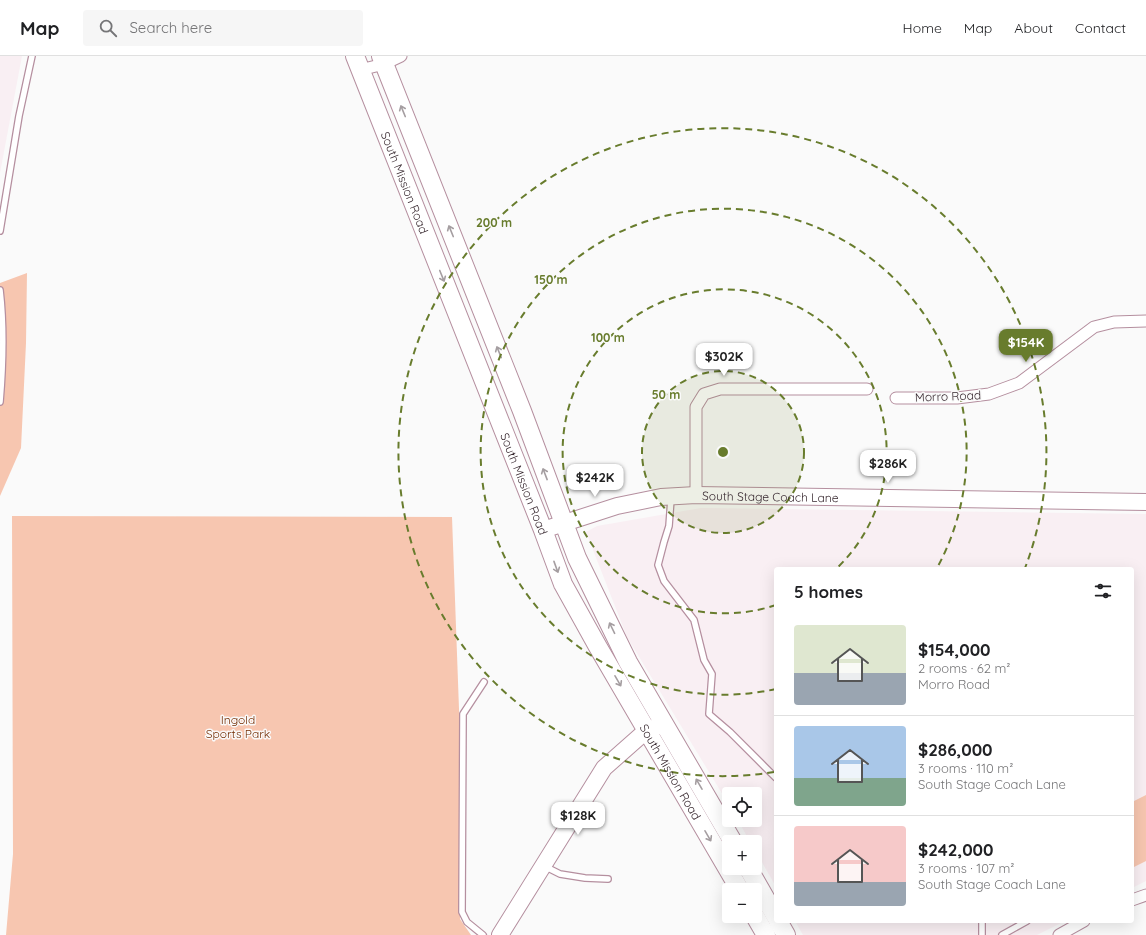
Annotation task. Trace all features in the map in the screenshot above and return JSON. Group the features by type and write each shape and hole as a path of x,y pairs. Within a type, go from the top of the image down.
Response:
{"main road":[{"name":"South Mission Road","path":"383,60 522,412 577,558 628,662 729,835"},
{"name":"South Mission Road","path":"358,63 563,584 736,883"},
{"name":"South Stage Coach Lane","path":"543,530 617,506 672,496 696,495 1146,502"},
{"path":"500,935 604,768 647,730 664,724"},
{"path":"752,875 774,914"},
{"path":"759,923 766,935"},
{"path":"779,923 786,935"}],"street":[{"path":"358,63 401,56"},
{"name":"Morro Road","path":"896,398 957,398 989,394 1019,383 1094,327 1114,322 1146,321"},
{"path":"696,495 696,407 704,394 720,389 867,389"},
{"path":"1134,899 1146,895"},
{"path":"1059,935 1080,923"}],"lane":[{"path":"0,231 18,116 32,56"},
{"path":"0,290 2,305 2,382 0,402"},
{"path":"672,496 669,526 658,565 664,581 694,620 704,660 712,674 709,714 730,732 774,776"},
{"path":"482,935 467,922 462,912 463,714 484,682"},
{"path":"544,865 560,874 585,878 608,879"},
{"path":"982,923 982,935"},
{"path":"1002,935 1023,923"}],"shaded area":[{"path":"0,56 22,56 0,173"},
{"path":"701,508 1146,514 1146,881 1134,887 1134,567 774,567 774,883 762,862 762,835 746,835 742,827 762,827 762,787 722,787 722,793 627,637 586,532 597,526"},
{"path":"796,923 1061,923 1037,935 803,935"}],"green space":[{"path":"27,273 26,343 21,448 0,496 0,283"},
{"name":"Ingold Sports Park","path":"12,516 452,517 459,709 460,919 471,935 6,935 13,854"},
{"path":"1146,795 1146,861 1134,867 1134,801"}]}
